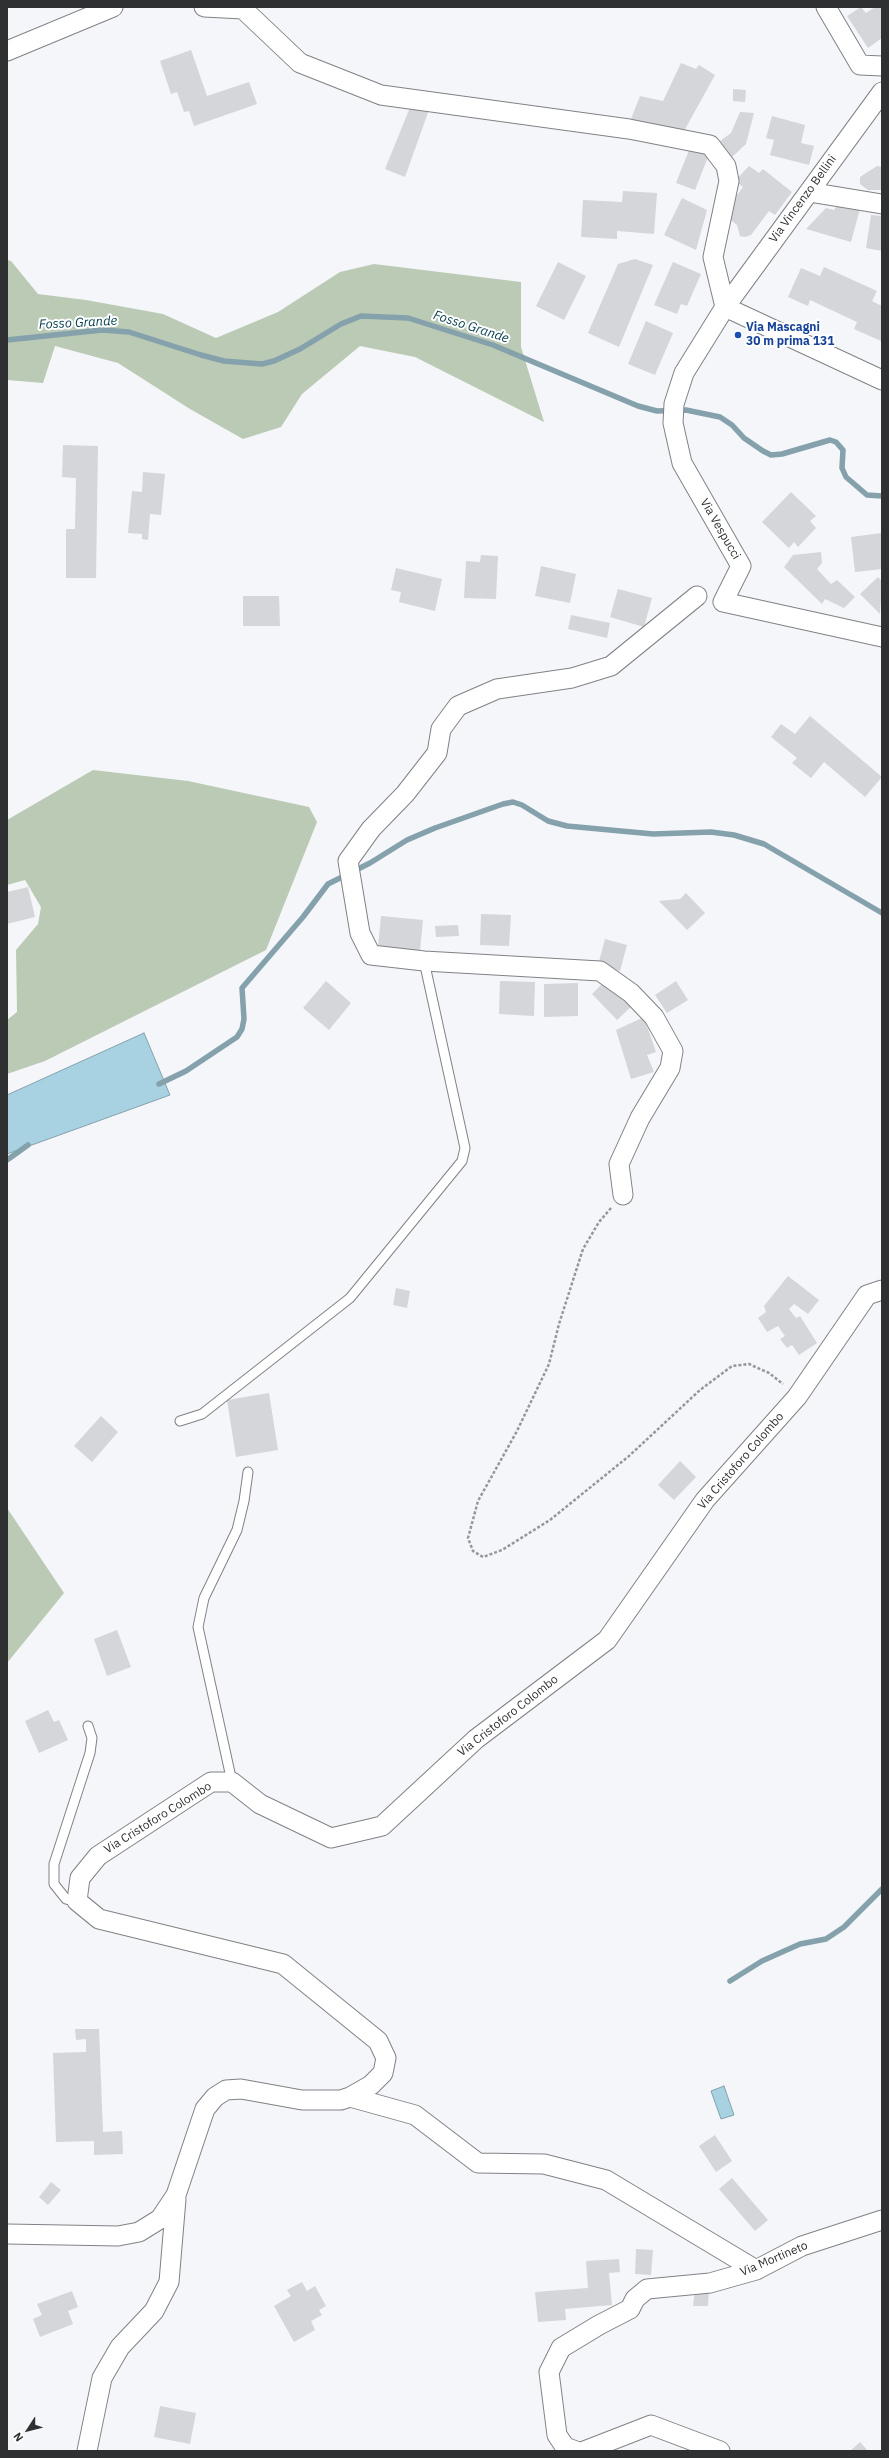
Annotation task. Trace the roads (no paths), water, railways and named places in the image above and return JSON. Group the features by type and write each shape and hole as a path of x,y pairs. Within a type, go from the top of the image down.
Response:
{"street":[{"path":"7,51 113,7"},
{"path":"204,7 244,9 300,63 381,95 629,129 710,145 726,166 728,180 713,257 713,265 725,307 882,380"},
{"path":"826,7 860,65 882,66"},
{"name":"Via Vincenzo Bellini","path":"725,307 882,92"},
{"path":"809,192 882,204"},
{"name":"Via Vespucci","path":"725,307 684,373 674,404 673,423 682,463 741,566 723,602 882,637"},
{"path":"623,1196 619,1164 640,1118 670,1068 673,1051 654,1017 631,993 600,972 424,961 371,955 360,933 348,861 371,829 405,794 437,753 441,728 458,706 497,689 572,678 612,666 697,596"},
{"name":"Via Cristoforo Colombo","path":"77,1902 80,1878 98,1856 211,1782 232,1782 260,1804 332,1838 382,1826 476,1739 607,1640 704,1500 798,1397 867,1296 882,1290"},
{"path":"77,1902 99,1919 283,1964 378,2041 386,2058 383,2072 371,2085 350,2097 341,2100 302,2100 241,2089 226,2090 215,2097 205,2109 176,2195 169,2282 154,2311 120,2348 102,2378 87,2451"},
{"path":"350,2097 414,2115 478,2164 544,2164 606,2180 756,2270"},
{"path":"7,2234 125,2235 139,2232 160,2219 176,2195"},
{"name":"Via Mortineto","path":"576,2451 565,2447 557,2435 548,2372 561,2348 599,2325 630,2309 636,2299 647,2289 710,2283 756,2270 802,2246 882,2220"},
{"path":"584,2451 651,2425 720,2451"}],"lane":[{"path":"180,1421 202,1414 350,1298 462,1161 465,1148 424,961"},
{"path":"232,1782 198,1627 204,1598 237,1530 244,1501 248,1472"},
{"path":"77,1902 66,1899 54,1884 54,1864 90,1754 92,1738 88,1726"}],"water":[{"path":"144,1033 170,1095 7,1154 7,1095"},
{"path":"724,2086 734,2115 721,2119 711,2091"}],"waterway":[{"name":"Fosso Grande","path":"7,340 102,330 129,332 224,361 262,364 274,361 300,349 341,324 361,316 408,318 493,345 638,406 657,411 686,410 720,417 732,425 744,438 771,455 782,454 830,440 836,442 843,450 842,468 846,477 867,495 882,496"},
{"path":"159,1084 186,1071 237,1037 242,1029 244,1019 242,988 303,917 328,884 370,863 407,840 435,828 503,804 513,802 522,805 548,821 567,826 653,834 711,832 734,835 764,844 882,913"},
{"path":"7,1160 28,1145"},
{"path":"730,1981 762,1961 800,1944 826,1939 844,1927 882,1889"}],"place":[{"name":"Via Mascagni 30 m prima 131","path":"738,335"}]}
